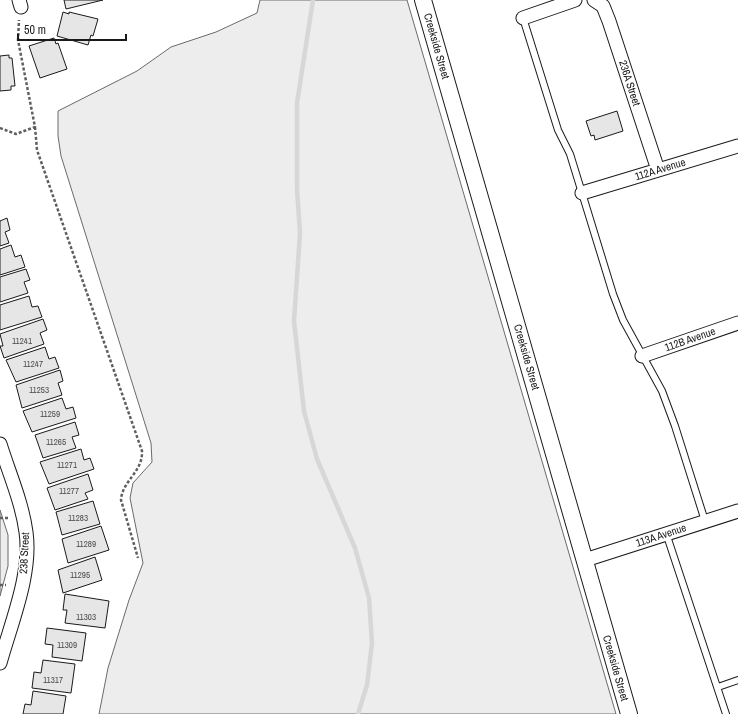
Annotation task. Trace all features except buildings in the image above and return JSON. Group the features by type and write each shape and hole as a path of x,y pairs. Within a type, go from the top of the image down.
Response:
{"street":[{"name":"Creekside Street","path":"423,0 629,714"},
{"path":"524,18 575,0"},
{"name":"236A Street","path":"595,0 603,6 609,21 658,170"},
{"name":"112A Avenue","path":"582,193 738,146"},
{"name":"112B Avenue","path":"642,356 738,323"},
{"name":"238 Street","path":"0,444 24,517 26,534 22,586 3,638 0,663"},
{"name":"113A Avenue","path":"585,560 738,511"}],"lane":[{"path":"524,18 558,130 570,154 613,294 623,320 662,390 705,521"},
{"path":"666,534 726,714"},
{"path":"718,687 738,680"}],"path":[{"path":"20,4 17,32 35,127 37,150 142,451 140,466 121,493 121,500 138,558"},
{"path":"0,128 16,134 35,127"},
{"path":"0,518 8,518"},
{"path":"0,585 6,585"}],"shaded area":[{"path":"260,0 407,0 616,714 99,714 108,668 129,600 143,563 130,498 133,483 152,462 151,443 61,156 58,136 58,111 137,71 171,47 216,32 257,13"},
{"path":"0,510 8,535 8,566 0,596"}],"waterway":[{"path":"313,0 297,103 297,189 300,233 294,321 304,411 317,459 355,548 369,598 372,643 367,685 358,714"}]}
